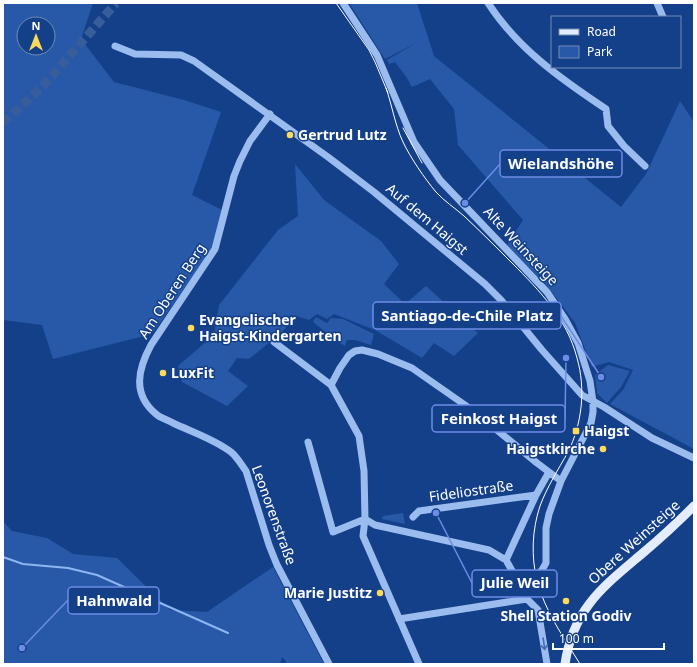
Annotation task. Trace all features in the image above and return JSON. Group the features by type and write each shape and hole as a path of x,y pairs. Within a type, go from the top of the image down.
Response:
{"main road":[{"name":"Obere Weinsteige","path":"565,664 570,638 576,624 584,610 598,592 659,539 694,506"}],"street":[{"name":"Alte Weinsteige","path":"343,3 377,55 406,125 414,142 427,162 440,180 547,292 565,319 578,343 590,381 593,402 591,423 561,481 549,514 546,528 546,563 542,570 524,588"},
{"path":"488,3 507,28 536,59 564,81 606,109 608,126 624,146 645,166"},
{"path":"657,3 662,16"},
{"name":"Auf dem Haigst","path":"115,46 135,54 181,55 194,61 270,114 374,192 485,284 502,300 542,350 582,395 604,407 652,438 694,458"},
{"name":"Am Oberen Berg","path":"221,445 156,415 144,400 140,387 139,374 151,345 216,249 234,176 250,140 270,114"},
{"path":"274,342 330,385 359,436 364,471 365,519 363,536 419,664"},
{"path":"330,385 343,363 349,355 355,351 362,350 378,354 412,368 475,412 561,481"},
{"path":"308,442 333,532 365,519"},
{"name":"Leonorenstraße","path":"221,445 235,455 246,471 268,545 329,664"},
{"path":"506,560 536,495 549,472"},
{"name":"Fideliostraße","path":"412,517 418,511 536,495"},
{"path":"365,519 375,525 489,550 506,560 524,588 527,599 538,610 547,664"},
{"path":"399,619 527,599"}],"green space":[{"path":"3,3 93,3 81,39 114,82 184,100 221,112 192,195 226,212 218,241 152,334 53,359 42,325 3,320"},
{"path":"349,3 417,3 434,56 621,207 646,174 680,101 694,122 694,449 610,404 623,390 633,370 609,362 592,367 575,323 549,288 507,245 523,220 458,145 454,109 430,79 412,87 395,62 389,64 387,60 416,43 385,59"},
{"path":"295,164 324,200 381,241 399,264 384,284 405,304 426,286 478,333 454,356 434,343 422,358 375,330 334,314 327,319 317,314 309,320 296,316 282,332 249,359 237,358 228,371 248,386 227,406 182,382 178,366 214,335 219,305 278,230 298,216"},
{"path":"316,317 327,323 331,318 343,319 374,334 371,345 355,340 347,340 345,346 313,322"},
{"path":"608,365 630,371 621,387 607,403 597,393 595,375"},
{"path":"403,513 405,524 382,519 383,516"},
{"path":"3,521 12,531 47,538 73,554 117,558 170,610 207,612 273,567 324,664 285,664 286,661 282,657 280,664 3,664"}],"waterway":[{"path":"3,557 23,564 68,568 97,575 228,633"}],"tunnel":[{"path":"3,123 43,86 116,3"}],"tram line":[{"path":"336,3 369,50 388,93"},
{"path":"386,88 403,142 427,181 439,195 461,213 533,284 551,306 567,331 577,358 580,370 582,394 577,430 568,452 549,485 540,506 535,524 533,553 535,572 540,592 556,624 580,664"},
{"path":"403,128 422,163"}],"place":[{"name":"Gertrud Lutz","path":"290,135"},
{"name":"Wielandshöhe","path":"465,203"},
{"name":"Evangelischer Haigst-Kindergarten","path":"191,328"},
{"name":"Feinkost Haigst","path":"566,358"},
{"name":"LuxFit","path":"163,373"},
{"name":"Santiago-de-Chile Platz","path":"601,377"},
{"name":"Haigst","path":"576,431"},
{"name":"Haigstkirche","path":"603,449"},
{"name":"Julie Weil","path":"436,513"},
{"name":"Marie Justitz","path":"380,593"},
{"name":"Shell Station Godiv","path":"566,601"},
{"name":"Hahnwald","path":"22,648"}]}
